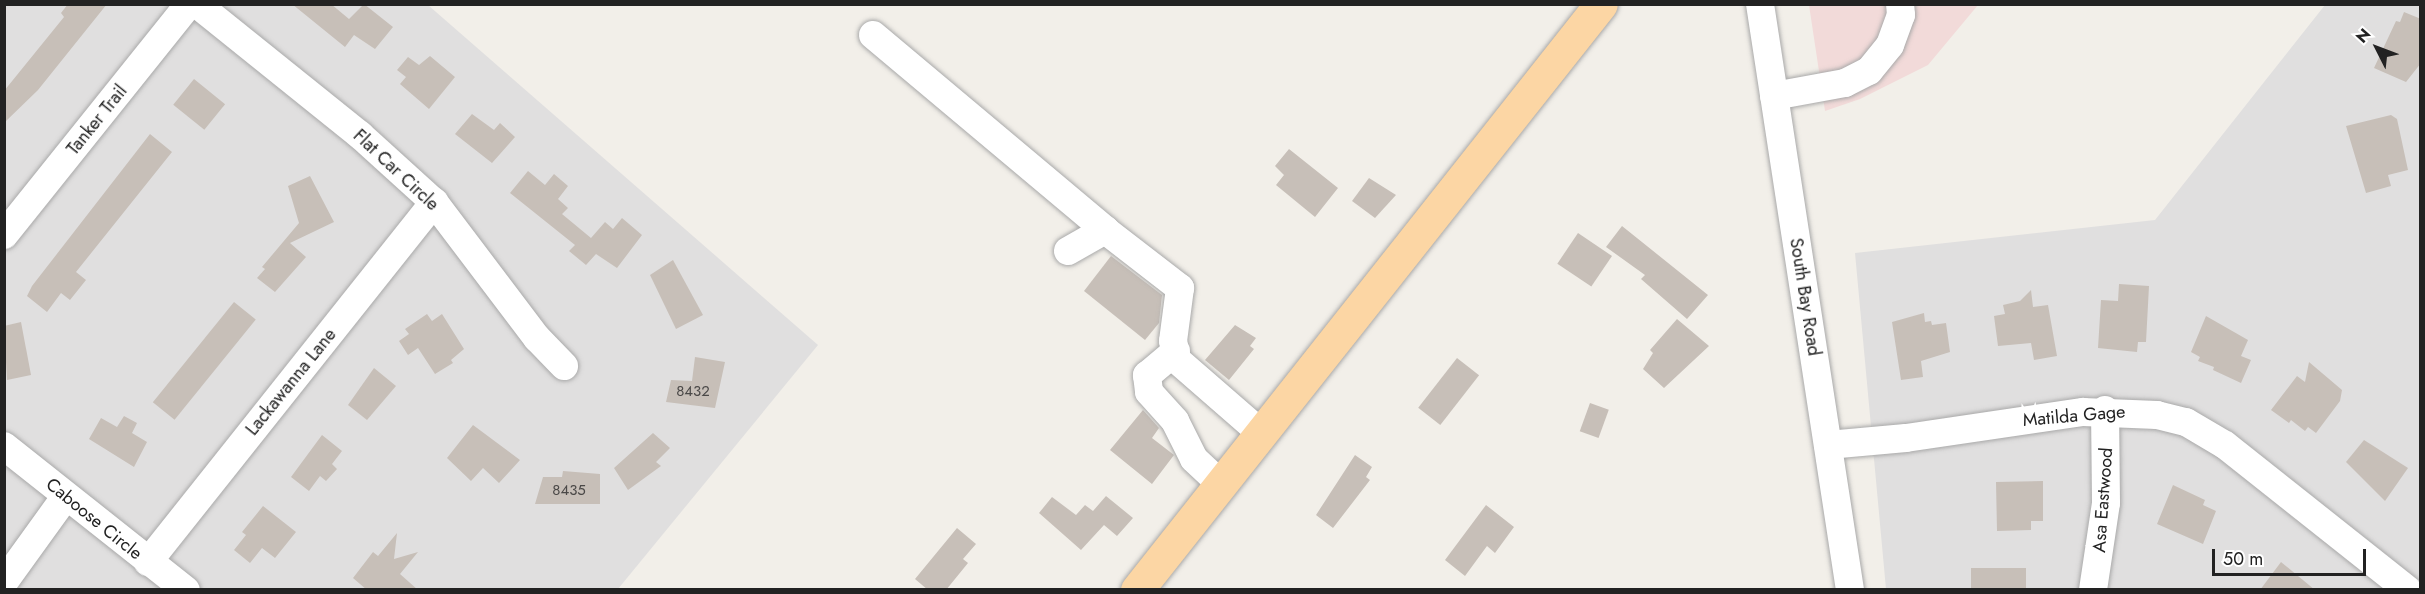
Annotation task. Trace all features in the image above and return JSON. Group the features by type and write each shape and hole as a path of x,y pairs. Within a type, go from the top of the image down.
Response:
{"main road":[{"path":"1137,590 1601,4"}],"street":[{"name":"Tanker Trail","path":"4,235 189,4"},
{"name":"Flat Car Circle","path":"197,4 360,135 434,202 537,338 564,366"},
{"name":"South Bay Road","path":"1760,4 1850,590"},
{"path":"1774,96 1845,83 1869,71 1890,45 1901,15 1900,4"},
{"path":"873,35 1105,230 1180,288 1177,360 1261,433"},
{"name":"Lackawanna Lane","path":"148,562 434,202"},
{"path":"1068,251 1105,230"},
{"path":"1176,351 1147,375 1149,392 1175,421 1194,459 1221,484"},
{"name":"Matilda Gage","path":"1828,445 2106,410 2142,411 2186,422 2225,445 2408,590"},
{"name":"Asa Eastwood","path":"2093,590 2106,503 2106,410"},
{"name":"Caboose Circle","path":"4,446 186,590"},
{"path":"4,582 66,496"}],"shaded area":[{"path":"4,5 428,5 818,345 618,589 5,589"},
{"path":"1809,5 1978,5 1928,65 1860,99 1825,111"},
{"path":"2325,5 2420,5 2420,589 1886,589 1855,253 2155,220"}],"building":[{"path":"68,4 107,4 38,90 4,123 4,91 64,17 61,13"},
{"path":"292,4 331,4 349,19 364,4 393,27 375,49 354,35 345,47"},
{"path":"2404,12 2421,19 2421,63 2406,82 2374,68 2396,21 2400,22"},
{"path":"430,56 455,77 429,109 400,84 406,77 397,70 408,57 419,65"},
{"path":"194,79 225,104 204,130 173,105"},
{"path":"472,114 494,130 500,123 515,137 492,163 455,134"},
{"path":"2391,115 2397,119 2408,170 2388,175 2391,186 2366,193 2346,126"},
{"path":"150,134 172,152 76,272 86,280 70,300 61,293 47,312 27,296 32,286"},
{"path":"1289,149 1338,188 1315,217 1276,185 1284,175 1275,166"},
{"path":"528,171 545,185 554,174 568,186 558,199 568,208 562,214 591,238 605,222 613,229 622,218 642,235 617,268 596,254 586,265 569,251 575,245 510,193"},
{"path":"310,176 334,222 290,243 306,257 275,292 257,278 265,269 262,267 299,223 288,186"},
{"path":"1369,178 1396,195 1375,218 1352,201"},
{"path":"1622,226 1708,295 1687,319 1641,279 1645,275 1606,247"},
{"path":"1578,233 1612,256 1591,287 1557,264"},
{"path":"1111,256 1162,295 1159,323 1145,340 1084,291"},
{"path":"673,260 703,315 676,329 650,275"},
{"path":"2119,284 2149,286 2146,342 2138,342 2137,352 2098,348 2101,300 2118,301"},
{"path":"2031,290 2033,307 2048,305 2057,356 2034,360 2031,343 1998,346 1994,316 2005,314 2003,305 2020,301"},
{"path":"234,302 256,320 175,420 153,402"},
{"path":"1924,313 1925,322 1931,321 1932,325 1946,323 1950,352 1921,361 1923,377 1901,380 1892,322"},
{"path":"427,314 432,321 442,314 464,349 451,360 453,363 435,374 418,348 408,355 399,341 409,334 405,329"},
{"path":"2206,316 2248,340 2241,356 2251,360 2241,383 2213,370 2214,367 2198,361 2200,357 2191,352"},
{"path":"1677,319 1709,346 1664,388 1643,369 1653,353 1650,350"},
{"path":"21,322 31,375 7,380 4,326"},
{"path":"1235,325 1256,338 1250,346 1254,349 1229,380 1205,360"},
{"path":"695,357 725,362 715,408 666,402 671,380 692,381"},
{"path":"1457,358 1479,375 1440,425 1418,408"},
{"path":"2309,362 2342,390 2340,401 2316,433 2308,427 2305,431 2291,420 2289,423 2271,410 2297,376 2305,382"},
{"path":"374,368 396,386 367,420 348,405"},
{"path":"1590,403 1609,410 1599,438 1580,431"},
{"path":"1143,410 1159,428 1152,438 1174,455 1152,484 1110,450"},
{"path":"124,416 137,423 132,433 147,442 134,467 89,439 101,418 117,427"},
{"path":"473,425 520,460 499,483 483,468 471,481 447,458"},
{"path":"653,433 670,448 656,462 661,466 628,490 614,468"},
{"path":"322,435 342,451 332,464 337,469 326,481 320,476 309,491 291,477"},
{"path":"2364,440 2408,468 2385,501 2346,462"},
{"path":"1355,455 1372,467 1366,477 1370,480 1333,528 1316,515"},
{"path":"563,471 600,474 600,504 535,504 543,477 562,477"},
{"path":"2043,481 2043,521 2031,521 2031,530 1997,531 1996,482"},
{"path":"2173,485 2205,500 2203,505 2216,511 2203,544 2157,524"},
{"path":"1106,496 1133,518 1117,536 1104,525 1081,550 1039,513 1052,497 1076,515 1085,505 1093,511"},
{"path":"1486,505 1514,527 1495,553 1487,546 1465,576 1445,560"},
{"path":"263,506 296,532 275,558 262,548 250,563 234,550 246,535 242,532"},
{"path":"957,528 976,544 963,559 968,563 946,590 928,590 915,579"},
{"path":"397,533 394,559 418,552 400,574 418,590 367,590 353,578 373,552 378,556"},
{"path":"2281,562 2315,590 2260,590"},
{"path":"1971,568 2026,568 2026,589 1971,589"}]}
